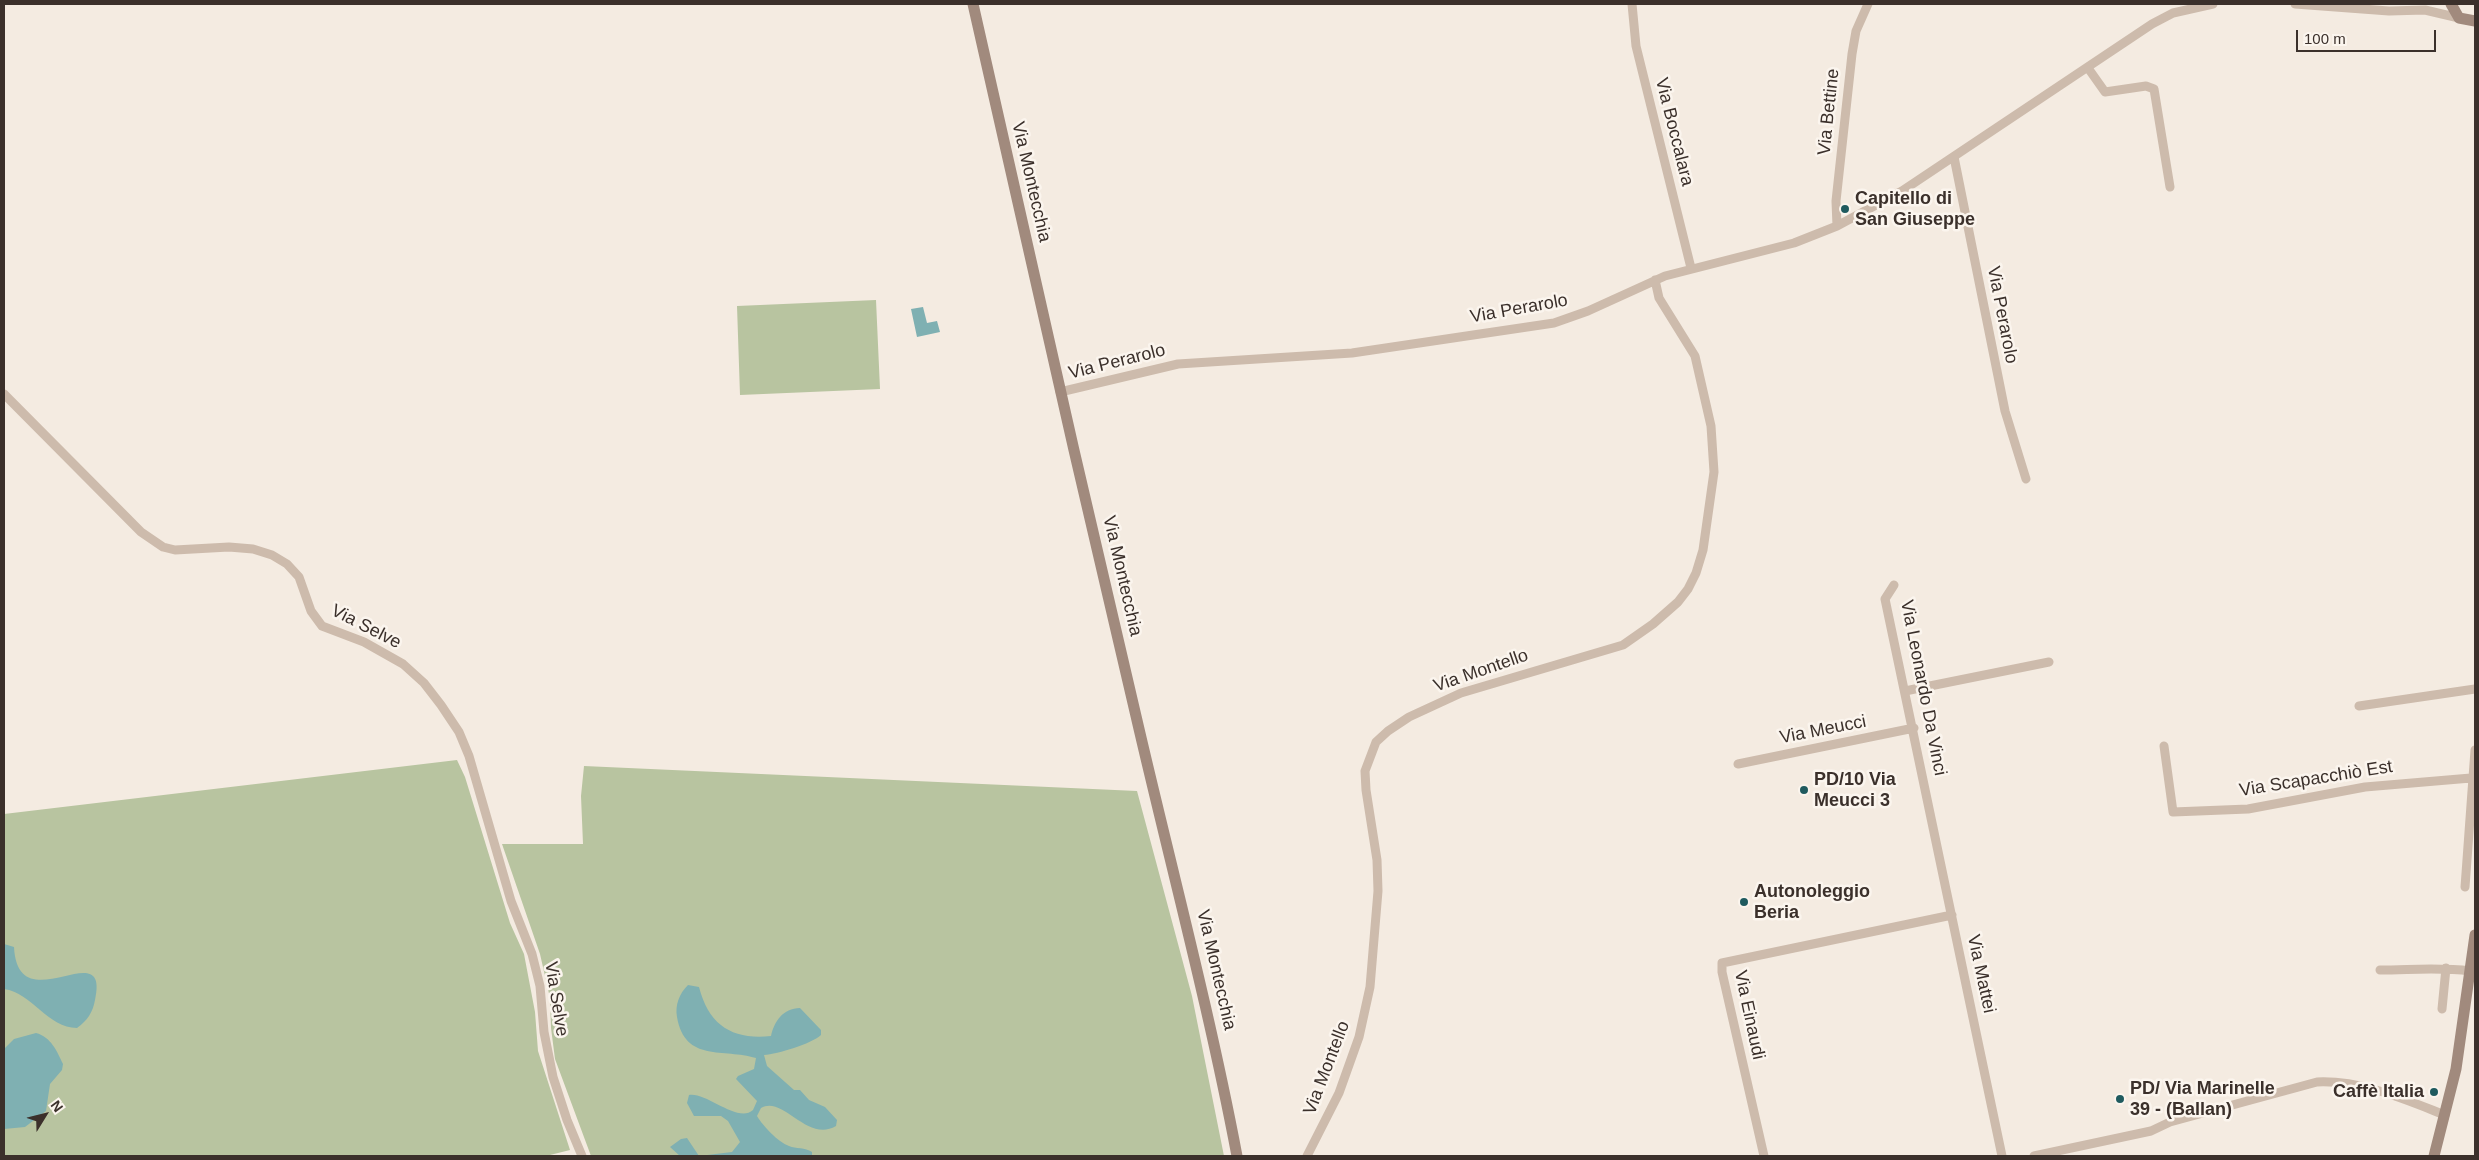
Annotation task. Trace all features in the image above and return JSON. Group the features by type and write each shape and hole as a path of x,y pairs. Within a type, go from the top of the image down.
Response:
{"street":[{"name":"Via Montecchia","path":"973,4 1060,392 1150,776 1198,966 1237,1156"},
{"name":"Via Boccalara","path":"1632,4 1636,46 1691,268"},
{"name":"Via Bettine","path":"1837,226 1836,201 1852,54 1856,31 1868,4"},
{"name":"Via Perarolo","path":"1060,392 1178,364 1352,352 1554,322 1588,311 1655,280 1691,268 1794,243 1837,226 1902,192 2152,24 2173,13 2213,4"},
{"path":"2295,4 2389,11 2425,10 2466,20"},
{"path":"2425,10 2438,4"},
{"path":"2451,4 2475,30"},
{"path":"2088,68 2105,92 2146,86 2154,89 2170,187"},
{"name":"Via Perarolo","path":"1954,156 2005,411 2026,479"},
{"name":"Via Montello","path":"1307,1156 1338,1093 1359,1037 1370,987 1378,891 1378,860 1366,790 1365,772 1376,742 1388,730 1409,717 1461,693 1622,645 1653,624 1678,602 1688,589 1696,573 1703,550 1714,472 1711,426 1695,356 1659,298 1655,280"},
{"name":"Via Selve","path":"4,394 141,532 155,543 175,550 229,547 253,549 272,555 287,564 299,577 311,611 322,626 364,642 403,664 424,683 458,732 469,756 511,901 532,954 540,986 544,1032 554,1077 582,1156"},
{"name":"Via Leonardo Da Vinci","path":"1894,585 1885,599 1928,799"},
{"path":"1905,691 2049,662"},
{"path":"2359,706 2475,689"},
{"name":"Via Meucci","path":"1738,764 1914,728"},
{"name":"Via Scapacchiò Est","path":"2164,746 2173,812 2248,810 2365,787 2472,778"},
{"path":"2465,887 2475,750"},
{"name":"Via Mattei","path":"1928,799 2002,1156"},
{"name":"Via Einaudi","path":"1764,1156 1722,972 1722,963 1952,914"},
{"path":"2434,1156 2456,1069 2475,935"},
{"path":"2380,970 2436,970 2446,968 2470,971"},
{"path":"2442,1009 2446,968"},
{"path":"2034,1156 2151,1131 2170,1122 2317,1082 2338,1081 2367,1086 2445,1115"}],"green space":[{"path":"876,300 880,389 740,395 737,306"},
{"path":"457,760 465,777 510,923 524,954 535,1012 538,1051 570,1150 546,1156 4,1156 4,814"},
{"path":"584,766 1137,791 1192,996 1224,1156 591,1156 555,1059 550,998 540,954 502,844 583,844 581,796"}],"water":[{"path":"923,307 927,323 937,321 940,332 917,337 911,309"},
{"path":"4,944 14,947 19,969 30,978 45,980 77,974 89,974 96,981 95,1000 89,1016 84,1022 77,1028 57,1022 23,997 4,989"},
{"path":"688,985 699,987 709,1012 724,1028 734,1033 757,1037 771,1036 774,1026 784,1013 800,1008 821,1030 821,1035 810,1042 786,1051 764,1055 767,1066 794,1090 800,1090 809,1100 825,1107 837,1120 836,1126 825,1130 815,1129 787,1112 769,1106 761,1108 757,1116 780,1141 792,1147 809,1150 812,1152 812,1156 699,1156 732,1152 740,1142 728,1121 721,1116 694,1116 687,1103 689,1095 696,1095 739,1113 747,1113 753,1110 757,1101 736,1079 738,1076 754,1069 756,1058 708,1051 697,1048 688,1041 681,1032 677,1008 678,1000"},
{"path":"36,1033 46,1038 53,1045 63,1064 62,1070 50,1084 46,1111 25,1127 4,1129 4,1049 14,1039"},
{"path":"687,1138 699,1156 680,1156 670,1147 681,1139"}],"place":[{"name":"Capitello di San Giuseppe","path":"1845,209"},
{"name":"PD/10 Via Meucci 3","path":"1804,790"},
{"name":"Autonoleggio Beria","path":"1744,902"},
{"name":"Caffè Italia","path":"2434,1092"},
{"name":"PD/ Via Marinelle 39 - (Ballan)","path":"2120,1099"}]}
